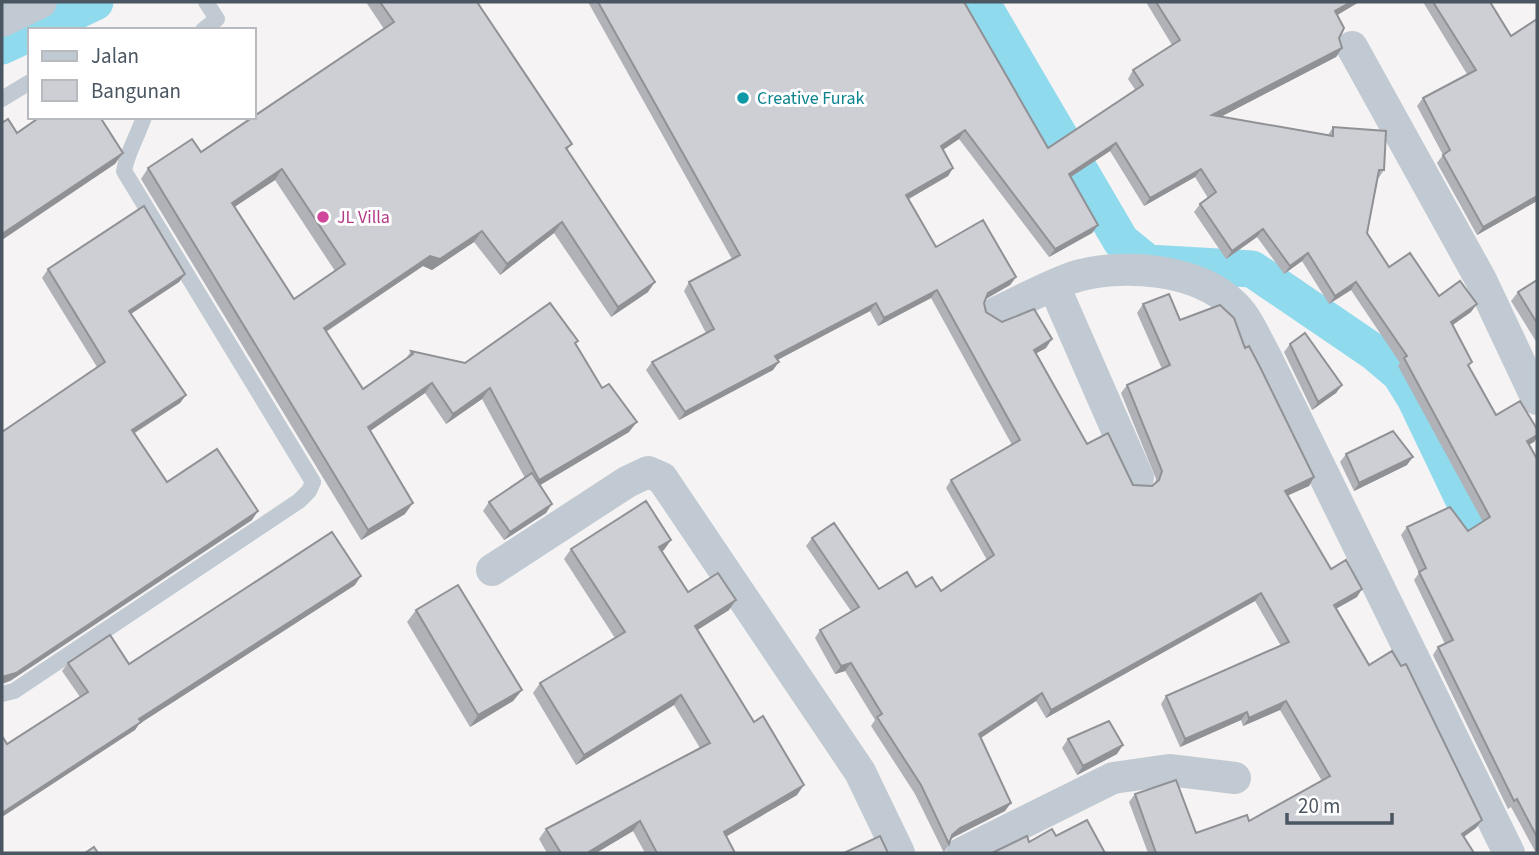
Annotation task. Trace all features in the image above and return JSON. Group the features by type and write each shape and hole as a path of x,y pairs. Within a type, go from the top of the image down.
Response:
{"street":[{"path":"2,21 41,2"},
{"path":"1352,47 1480,280 1537,399"},
{"path":"997,312 1072,278 1115,270 1157,273 1202,283 1236,306 1266,357 1510,853"},
{"path":"1054,286 1139,478"},
{"path":"492,570 627,482 648,472 662,478 860,772 899,853"},
{"path":"962,853 1113,778 1169,770 1235,778"}],"lane":[{"path":"206,2 217,19 206,28"},
{"path":"2,99 28,83"},
{"path":"2,694 14,691 299,501 313,482 124,171 126,156 133,148 143,119"}],"building":[{"path":"380,2 477,2 572,144 566,148 655,282 618,307 562,222 507,264 482,231 440,259 430,256 324,328 363,389 413,354 411,351 465,363 550,303 578,341 575,343 602,388 609,384 637,422 539,480 490,388 453,414 432,383 368,427 413,503 368,530 148,168 192,139 201,152 250,119 256,119 256,115 394,22","holes":["282,169 345,264 294,299 232,203"]},
{"path":"598,2 964,2 1048,148 1143,85 1133,70 1180,40 1156,2 1351,2 1335,11 1344,28 1339,38 1342,48 1212,115 1333,136 1333,127 1386,131 1384,170 1379,170 1367,233 1389,267 1410,253 1439,296 1460,281 1477,304 1451,322 1472,362 1468,365 1496,415 1520,401 1537,429 1537,435 1527,441 1537,459 1537,837 1517,799 1514,801 1438,647 1453,640 1419,572 1426,568 1407,527 1450,507 1468,531 1490,517 1404,358 1407,356 1356,282 1335,296 1308,253 1290,266 1263,229 1232,251 1200,204 1216,192 1201,169 1150,198 1116,143 1069,174 1098,225 1055,249 965,130 941,146 953,168 906,195 936,247 983,220 1016,277 988,293 984,303 986,312 1002,322 1034,309 1052,339 1034,350 1087,444 1108,433 1133,485 1152,486 1159,480 1162,471 1127,385 1170,365 1143,304 1169,294 1180,320 1220,305 1234,318 1245,348 1249,346 1314,477 1285,491 1331,569 1346,560 1362,589 1334,605 1369,665 1392,651 1401,666 1406,664 1482,820 1462,834 1474,853 1156,853 1135,794 1176,780 1196,833 1247,815 1249,821 1330,776 1286,701 1249,718 1247,712 1185,739 1166,696 1289,642 1261,593 1051,710 1042,693 979,734 1011,803 960,828 952,835 949,844 921,785 877,717 882,714 851,663 841,666 820,630 859,607 812,538 834,523 879,589 907,572 916,587 932,577 941,591 994,555 951,480 1020,440 937,290 884,318 876,303 775,356 779,362 685,412 652,362 714,329 689,282 740,255"},
{"path":"1433,2 1490,2 1511,36 1537,19 1537,196 1483,227 1443,155 1450,150 1423,98 1476,70"},
{"path":"8,119 17,133 37,119 101,119 123,153 2,234 2,123"},
{"path":"144,206 185,274 129,311 186,395 132,430 167,482 217,449 258,511 16,673 2,677 2,432 105,362 48,269"},
{"path":"1537,280 1537,323 1518,292"},
{"path":"1305,333 1342,385 1318,402 1290,344"},
{"path":"1393,431 1413,457 1359,483 1346,454"},
{"path":"532,473 552,504 510,532 489,502"},
{"path":"646,501 671,540 659,547 688,592 718,573 736,600 695,626 754,722 763,716 804,785 724,832 735,853 657,853 640,821 587,853 561,853 546,829 710,743 681,695 584,755 540,683 625,632 571,549"},
{"path":"332,532 361,576 139,719 141,722 2,813 2,736 7,744 88,692 68,663 110,635 129,664"},
{"path":"458,585 522,690 478,715 416,610"},
{"path":"1109,721 1123,745 1083,766 1068,739"},
{"path":"1087,820 1105,853 992,853 1027,836 1029,842 1052,829 1056,836"},
{"path":"880,836 888,853 844,853"},
{"path":"94,847 98,853 85,853"}],"waterway":[{"path":"40,28 95,2"},
{"path":"981,2 1121,241 1148,263 1252,269 1374,352 1400,374 1415,398 1537,653"},
{"path":"2,46 28,34"}],"place":[{"name":"Creative Furak","path":"743,98"},
{"name":"JL Villa","path":"323,217"}]}
